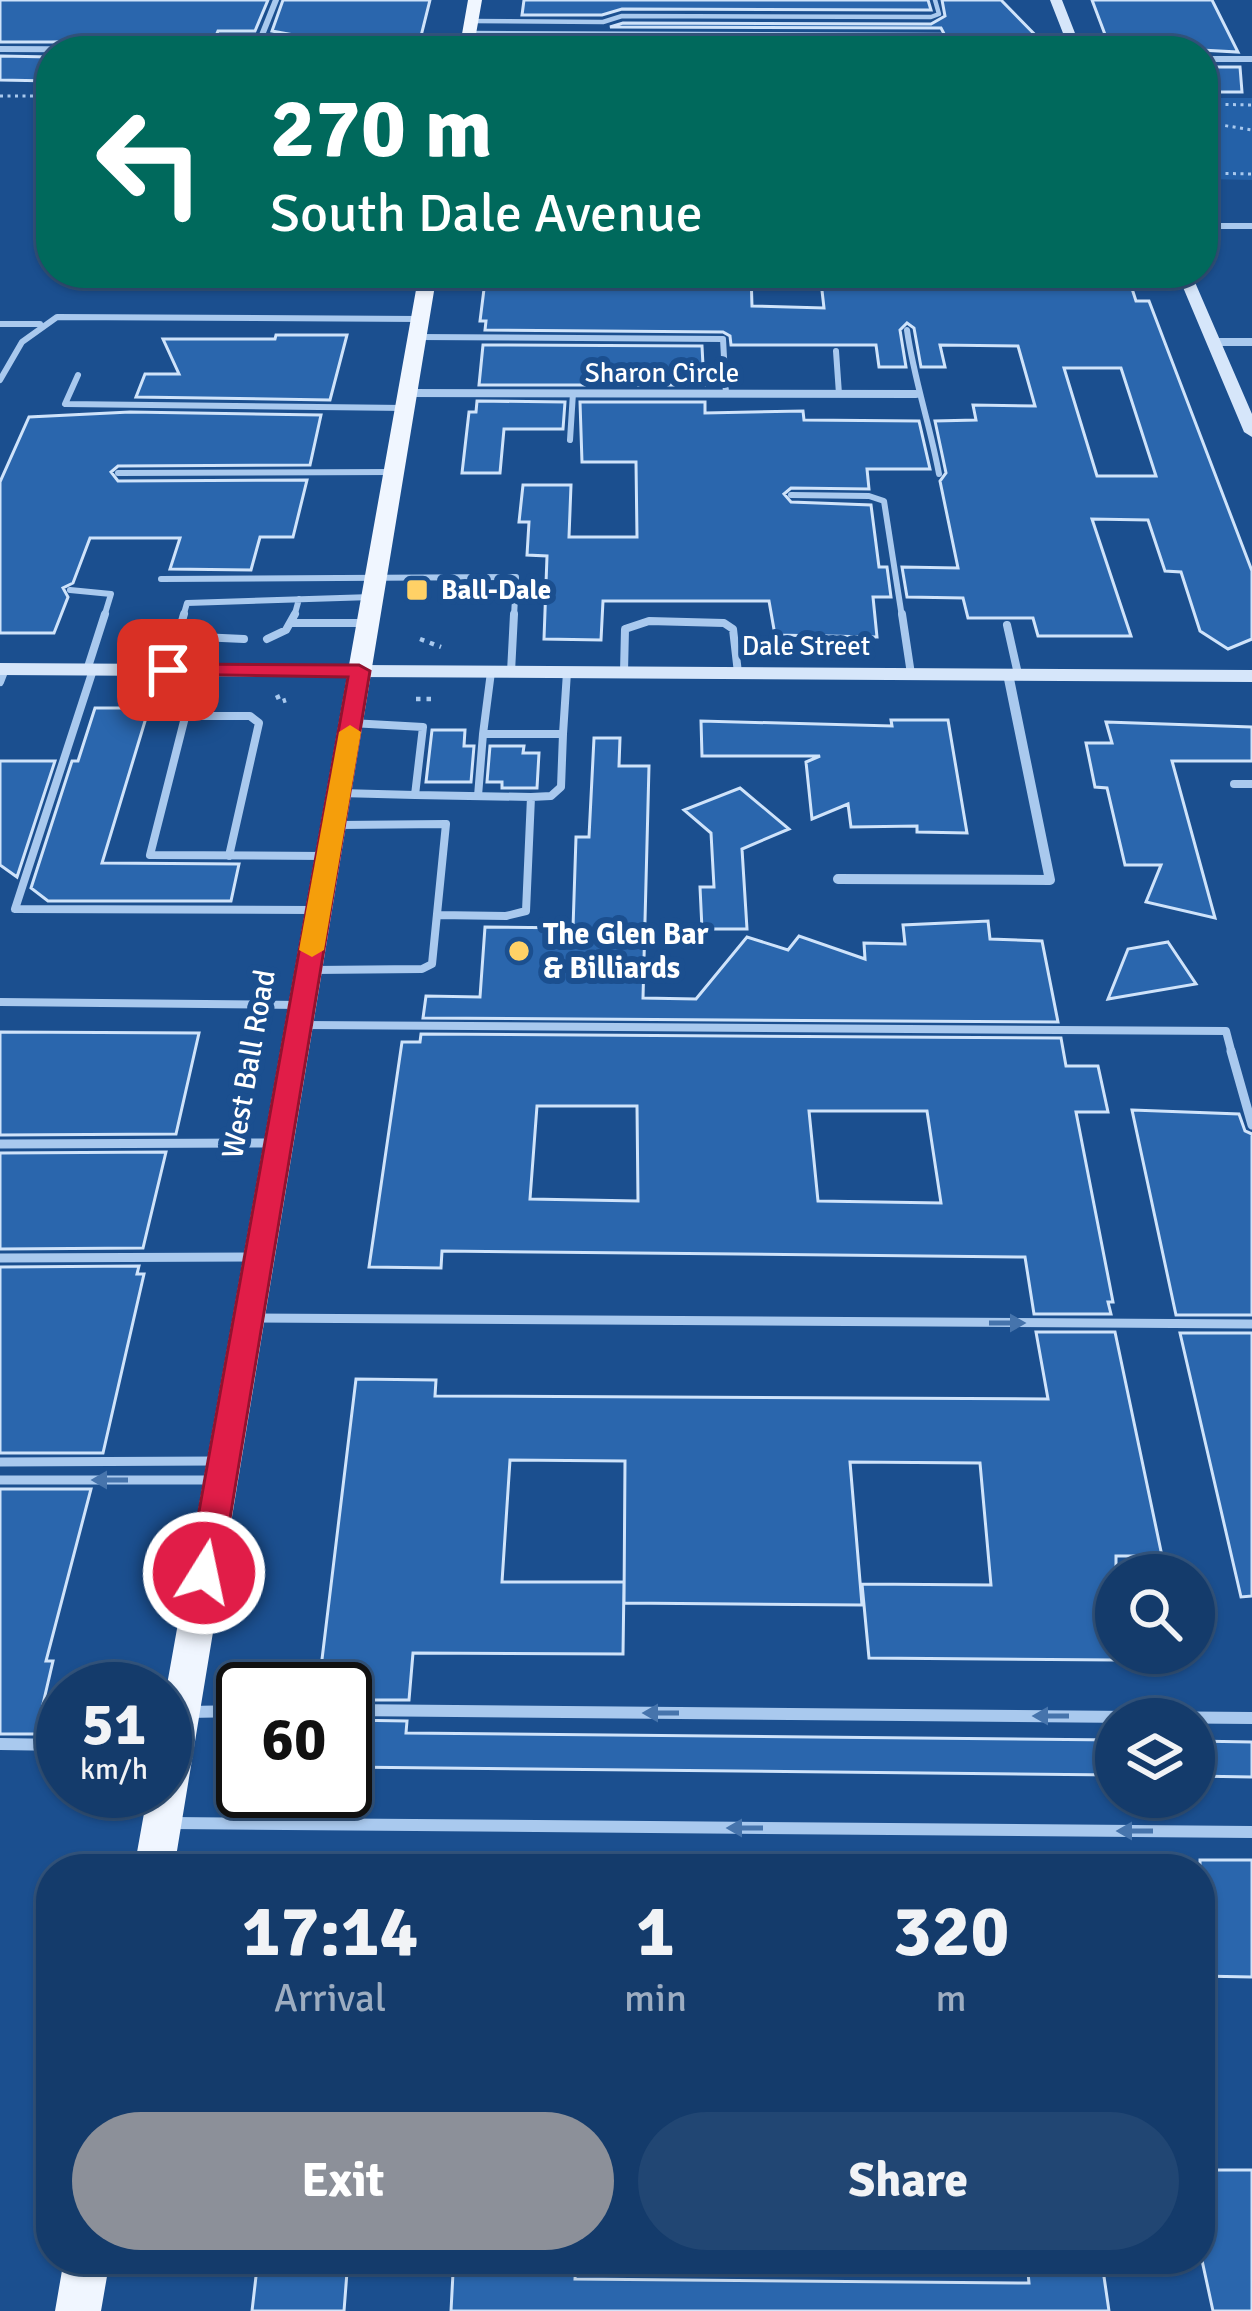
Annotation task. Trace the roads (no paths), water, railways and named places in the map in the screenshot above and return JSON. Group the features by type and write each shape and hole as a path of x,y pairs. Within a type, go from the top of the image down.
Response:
{"main road":[{"path":"468,36 475,0"},
{"name":"West Ball Road","path":"187,1662 425,288"},
{"name":"West Ball Road","path":"157,1854 163,1818"},
{"path":"78,2311 84,2274"}],"street":[{"path":"262,36 276,0"},
{"path":"1056,0 1070,36"},
{"path":"0,49 36,49"},
{"path":"1218,59 1252,59"},
{"path":"1218,226 1252,226"},
{"path":"1191,288 1252,432"},
{"path":"1214,342 1252,342"},
{"name":"Sharon Circle","path":"406,400 573,393 916,394"},
{"name":"Dale Street","path":"2,674 197,670 1252,676"},
{"path":"838,879 1050,880 1013,674"}],"lane":[{"path":"470,27 603,22 622,16 931,17 939,14 935,0"},
{"path":"470,27 941,36"},
{"path":"0,380 15,346 40,324 57,317 723,338 726,394"},
{"path":"0,324 40,324"},
{"path":"907,330 916,394 928,416 939,474"},
{"path":"836,351 839,394"},
{"path":"78,375 65,404 406,400"},
{"path":"570,440 573,393"},
{"path":"118,473 394,472"},
{"path":"791,495 868,496 884,501 910,674"},
{"path":"168,670 187,604 277,604 374,587 516,577 501,672 483,734 478,796"},
{"path":"161,579 374,587"},
{"path":"70,590 111,594 15,909 318,910"},
{"path":"267,639 282,635 293,623 298,599"},
{"path":"624,672 625,629 634,622 649,621 724,622 733,629 738,673"},
{"path":"293,623 368,623"},
{"path":"1007,625 1013,674"},
{"path":"178,636 244,639"},
{"path":"197,670 150,856 328,856"},
{"path":"340,793 551,796 561,787 567,672"},
{"path":"186,716 250,716 259,723 229,856"},
{"path":"351,723 423,727 415,795"},
{"path":"483,734 562,734"},
{"path":"1234,784 1252,784"},
{"path":"308,970 428,967 451,796"},
{"path":"437,915 506,916 526,911 531,796"},
{"path":"333,825 446,824"},
{"path":"0,1002 300,1015 1226,1030 1252,1124"},
{"path":"0,1144 278,1143"},
{"path":"0,1258 259,1257"},
{"path":"248,1318 1252,1324"},
{"path":"0,1462 222,1471"},
{"path":"0,1480 222,1471"},
{"path":"372,1710 1252,1718"},
{"path":"0,1744 36,1744"},
{"path":"162,1823 1252,1832"}],"place":[{"name":"Ball-Dale","path":"417,590"},
{"name":"The Glen Bar & Billiards","path":"519,951"}]}
